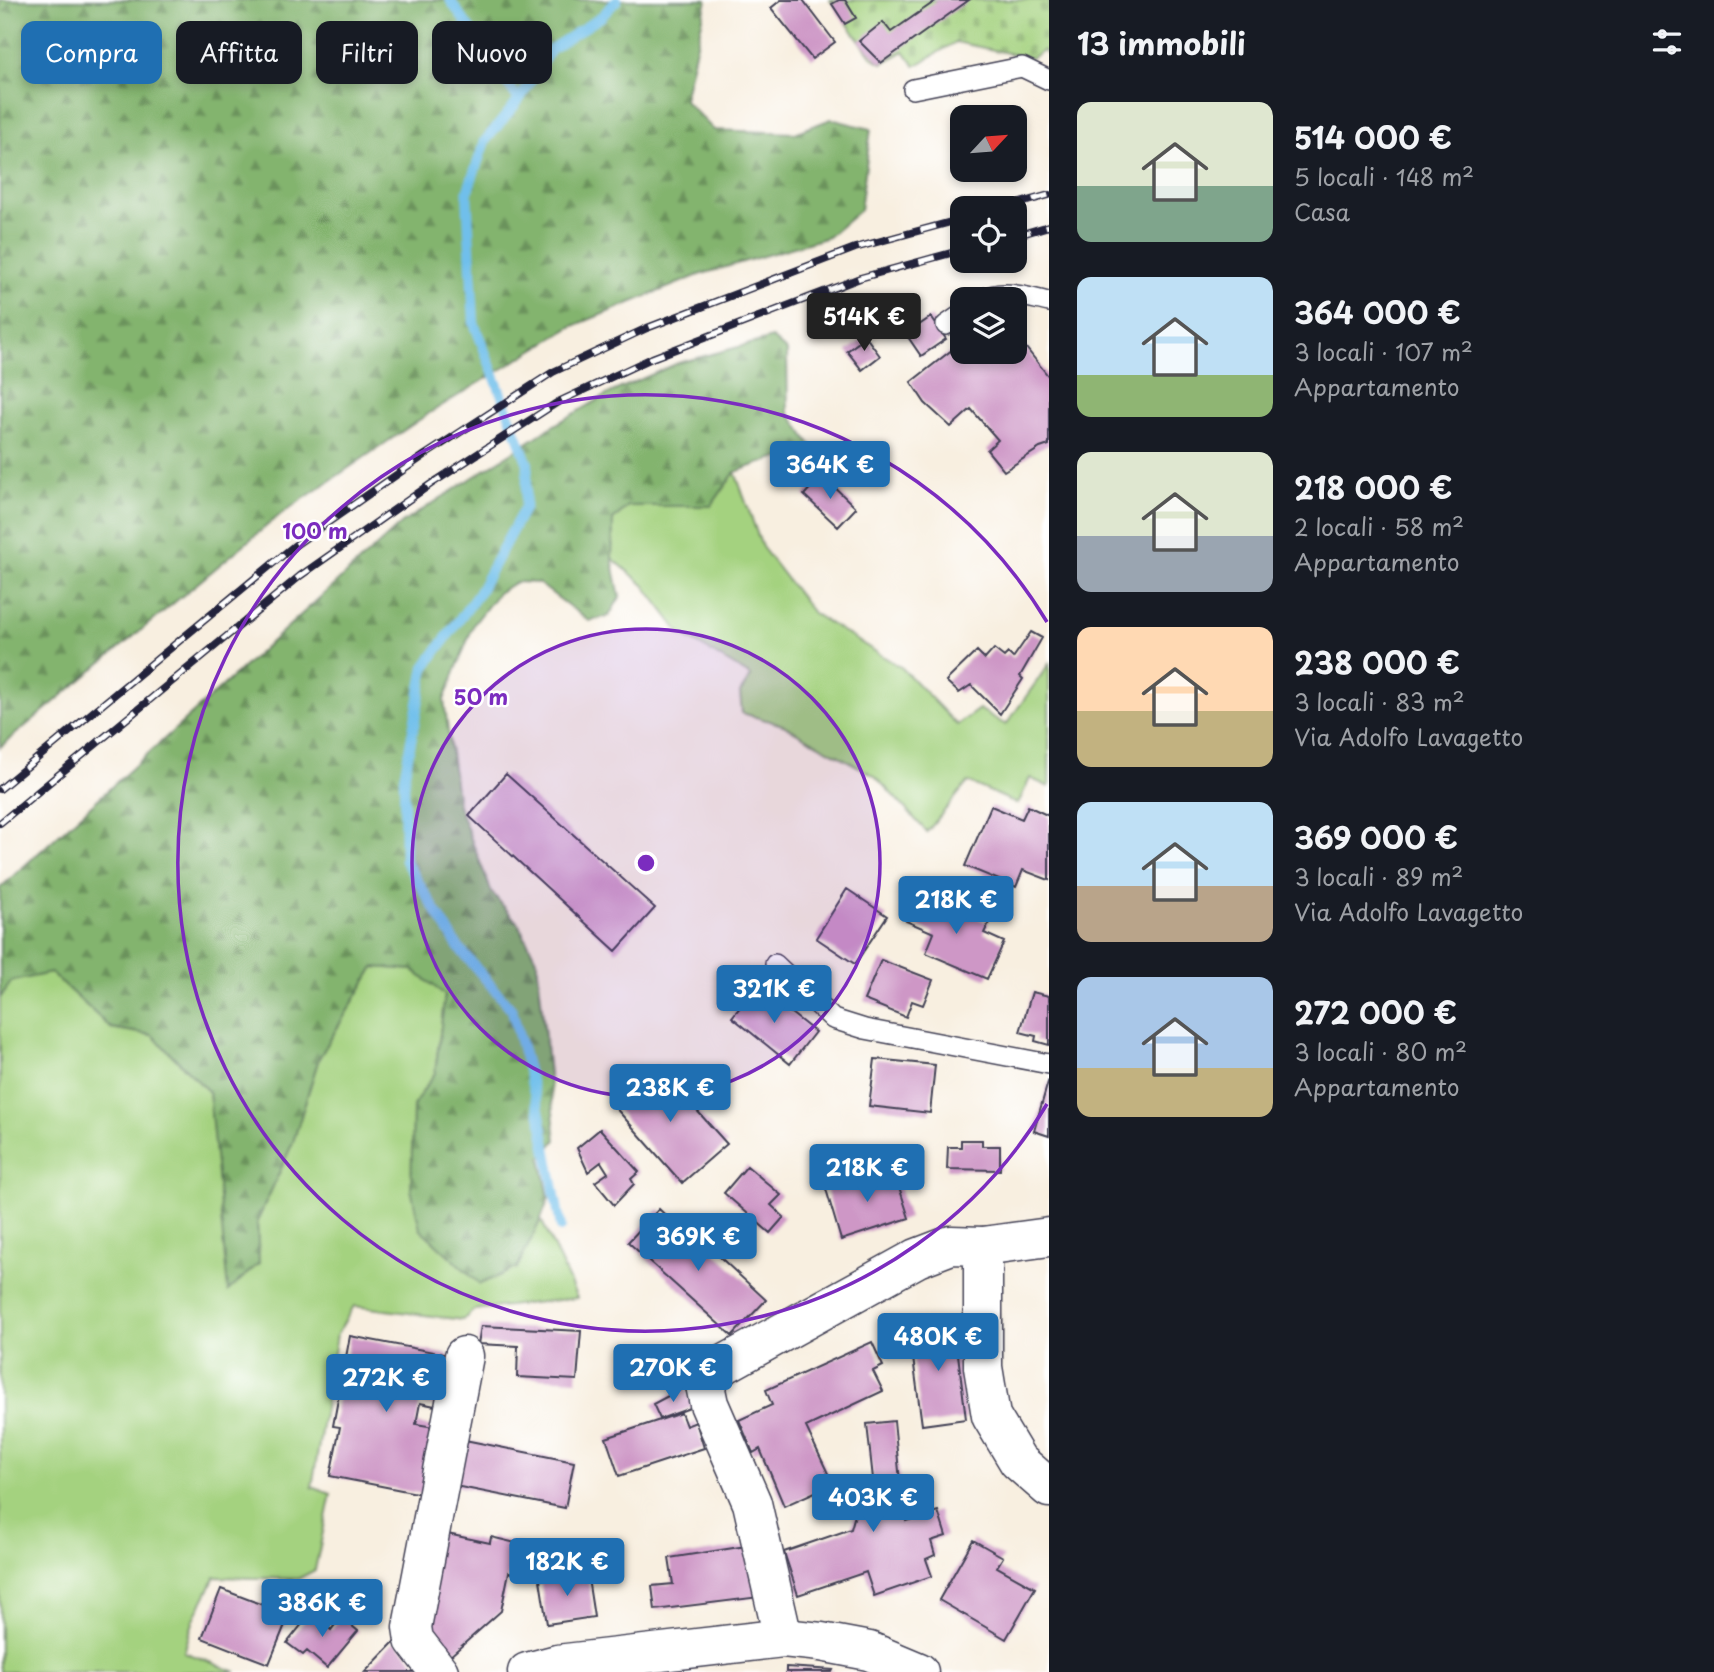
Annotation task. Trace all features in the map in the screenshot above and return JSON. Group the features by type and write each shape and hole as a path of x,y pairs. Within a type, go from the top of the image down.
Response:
{"street":[{"path":"783,1638 752,1503 709,1404 705,1385 716,1369 917,1258 951,1245 983,1246 1049,1237"},
{"path":"983,1246 983,1367 991,1416 1018,1461 1049,1488"},
{"path":"439,1672 414,1640 412,1628 464,1356"},
{"path":"527,1672 557,1664 783,1638 869,1651 919,1672"}],"lane":[{"path":"913,89 1022,67 1049,80"},
{"path":"1027,298 1049,302"},
{"path":"946,325 950,322"},
{"path":"775,964 833,1019 865,1029 1049,1064"}],"green space":[{"path":"0,0 707,0 684,100 714,130 795,133 831,119 871,129 860,210 828,237 699,275 571,327 428,414 281,514 0,747"},
{"path":"830,0 1049,0 1049,57 1044,50 1031,58 956,42 915,66 904,51 882,63 872,57"},
{"path":"772,338 787,351 788,412 812,446 796,459 775,458 735,472 711,506 628,506 613,520 612,558 620,597 609,616 589,621 538,583 516,582 498,593 474,624 444,700 458,805 492,893 518,923 537,961 556,1140 541,1158 549,1198 517,1268 480,1284 420,1229 411,1189 413,1106 435,1073 445,995 413,970 374,967 319,1058 293,1142 257,1222 259,1263 228,1291 209,1092 152,1035 111,1028 51,973 12,981 0,998 0,888 402,523 556,424 612,392 678,363"},
{"path":"735,472 762,547 813,613 902,668 957,725 979,709 1006,725 1049,664 1049,787 1030,778 1018,804 968,782 927,832 875,776 783,725 742,713 740,693 751,676 681,634 644,585 612,558 613,520 628,506 711,506"},
{"path":"374,967 413,970 445,994 435,1073 413,1106 517,1268 541,1219 577,1298 474,1310 463,1320 354,1306 337,1334 312,1487 331,1494 315,1570 298,1579 215,1577 194,1619 184,1652 236,1672 0,1672 0,998 11,981 51,973 111,1028 152,1035 209,1092 229,1290 259,1263 257,1222 293,1142 319,1058"}],"building":[{"path":"781,0 803,0 835,42 812,59 771,8"},
{"path":"845,0 856,18 845,24 832,4"},
{"path":"937,0 969,0 881,63 859,41 883,22 891,32"},
{"path":"931,317 946,339 921,356 906,334"},
{"path":"866,337 880,356 862,370 847,351"},
{"path":"1027,349 1049,377 1049,445 1004,471 987,450 998,440 971,409 951,427 925,403 911,382 950,351 950,364 1027,364"},
{"path":"822,475 856,508 838,527 804,495"},
{"path":"1031,632 1042,638 1020,676 1023,679 1000,714 971,685 959,693 946,681 977,651 985,659 994,649 1004,657 1008,653 1013,658"},
{"path":"506,774 655,908 616,951 469,816"},
{"path":"991,806 1022,819 1028,806 1049,816 1049,880 1023,870 1016,887 965,866"},
{"path":"847,889 887,916 855,964 816,938"},
{"path":"919,893 989,923 984,933 1004,942 987,979 926,953 934,933 906,921"},
{"path":"881,960 933,980 923,1005 912,1001 906,1017 864,1000"},
{"path":"757,986 815,1032 790,1064 732,1017"},
{"path":"1032,992 1049,996 1049,1045 1035,1041 1036,1036 1020,1032"},
{"path":"875,1059 935,1065 930,1113 869,1106"},
{"path":"656,1065 727,1144 682,1183 613,1105"},
{"path":"1049,1083 1049,1136 1034,1131"},
{"path":"600,1129 639,1172 631,1179 634,1184 614,1205 595,1182 608,1173 601,1162 588,1172 577,1148"},
{"path":"961,1140 982,1140 982,1146 1000,1146 1000,1170 947,1169 948,1147 961,1147"},
{"path":"747,1166 781,1195 771,1205 784,1217 770,1233 724,1193"},
{"path":"893,1168 909,1218 841,1240 826,1189"},
{"path":"659,1209 703,1251 708,1246 766,1300 732,1336 628,1242"},
{"path":"954,1322 966,1419 922,1425 909,1328"},
{"path":"481,1326 581,1331 577,1380 517,1377 518,1346 478,1344"},
{"path":"350,1336 449,1355 440,1407 420,1403 416,1424 434,1427 422,1494 330,1476 340,1427 333,1426"},
{"path":"872,1342 883,1366 873,1371 883,1391 806,1427 833,1484 784,1506 760,1449 753,1453 739,1420 772,1405 766,1390"},
{"path":"685,1387 693,1407 660,1419 653,1404"},
{"path":"681,1413 686,1426 696,1422 704,1448 619,1476 606,1438"},
{"path":"894,1421 906,1521 938,1511 946,1536 931,1541 935,1555 926,1559 932,1576 874,1596 866,1572 798,1595 784,1552 851,1529 859,1500 875,1497 867,1424"},
{"path":"465,1440 574,1462 565,1508 455,1486"},
{"path":"438,1532 490,1543 491,1537 524,1545 518,1574 509,1572 501,1611 448,1658 422,1635"},
{"path":"973,1540 1003,1557 997,1567 1035,1588 1006,1639 939,1600"},
{"path":"753,1545 760,1597 655,1610 652,1586 673,1584 669,1558"},
{"path":"587,1572 594,1617 547,1624 540,1580"},
{"path":"221,1589 289,1615 269,1664 202,1638"},
{"path":"311,1613 331,1630 341,1617 358,1631 327,1668 307,1651 303,1655 287,1643"},
{"path":"395,1641 424,1672 365,1672"},
{"path":"786,1667 833,1670 786,1672"}],"waterway":[{"path":"450,0 519,100"},
{"path":"561,1227 540,1115 512,1010 459,948 405,861 404,778 425,667 478,594 525,507 528,464 474,323 467,193 485,141 519,100 551,49 601,17 617,0"}],"railway":[{"path":"1027,201 1049,195"},
{"path":"0,789 294,546 425,455 553,372 647,328 855,248 950,222"},
{"path":"1027,232 1049,226"},
{"path":"0,823 300,576 431,484 558,402 652,358 860,278 950,253"}]}
